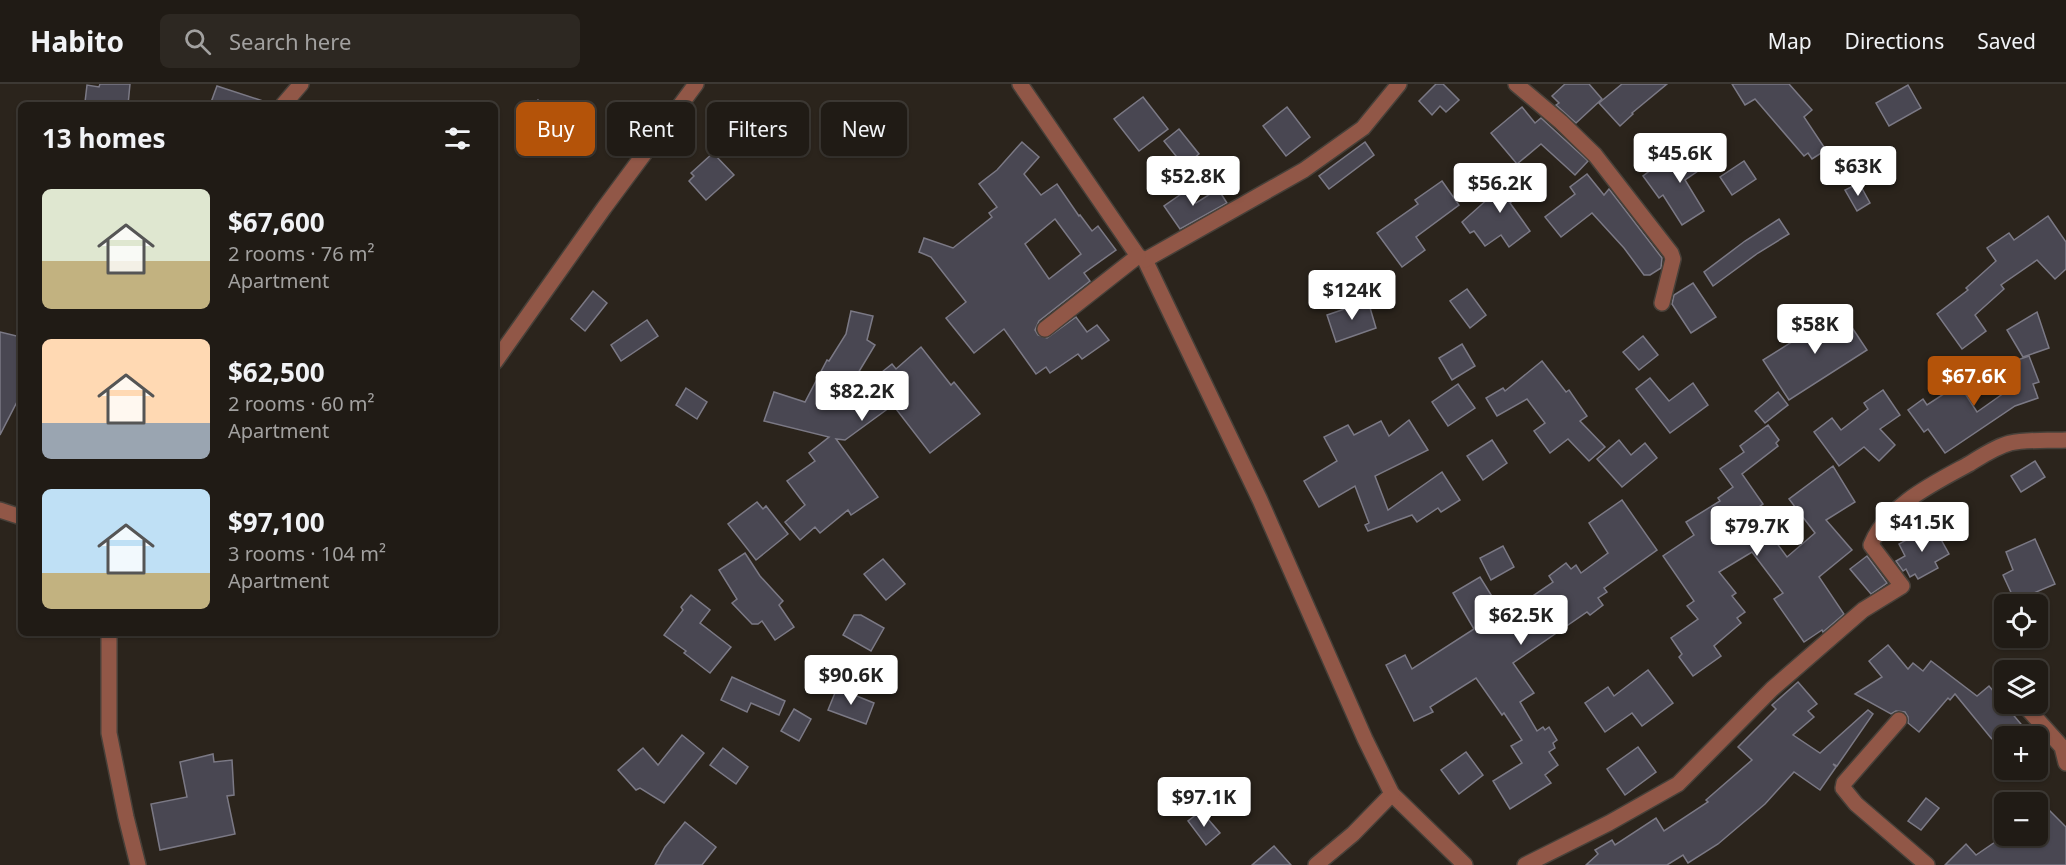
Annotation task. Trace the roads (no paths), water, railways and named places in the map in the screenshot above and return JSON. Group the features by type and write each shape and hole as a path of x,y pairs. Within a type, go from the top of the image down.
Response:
{"street":[{"path":"286,102 301,84"},
{"path":"498,358 687,91 696,84"},
{"path":"1020,84 1142,258 1260,500 1365,739 1392,794 1465,865"},
{"path":"1045,329 1142,258 1304,170 1363,128 1399,84"},
{"path":"1516,84 1561,122 1595,155 1671,253 1673,259 1662,303"},
{"path":"1525,865 1609,824 1678,784 1772,689 1863,610 1902,586 1870,545 1882,525 1911,499 1997,448 2018,442 2066,440"},
{"path":"0,510 18,516"},
{"path":"109,636 109,733 138,865"},
{"path":"2032,714 2062,747 2066,763"},
{"path":"1899,720 1844,783 1843,789 1856,804 1927,865"},
{"path":"1316,865 1353,834 1392,794"}]}
